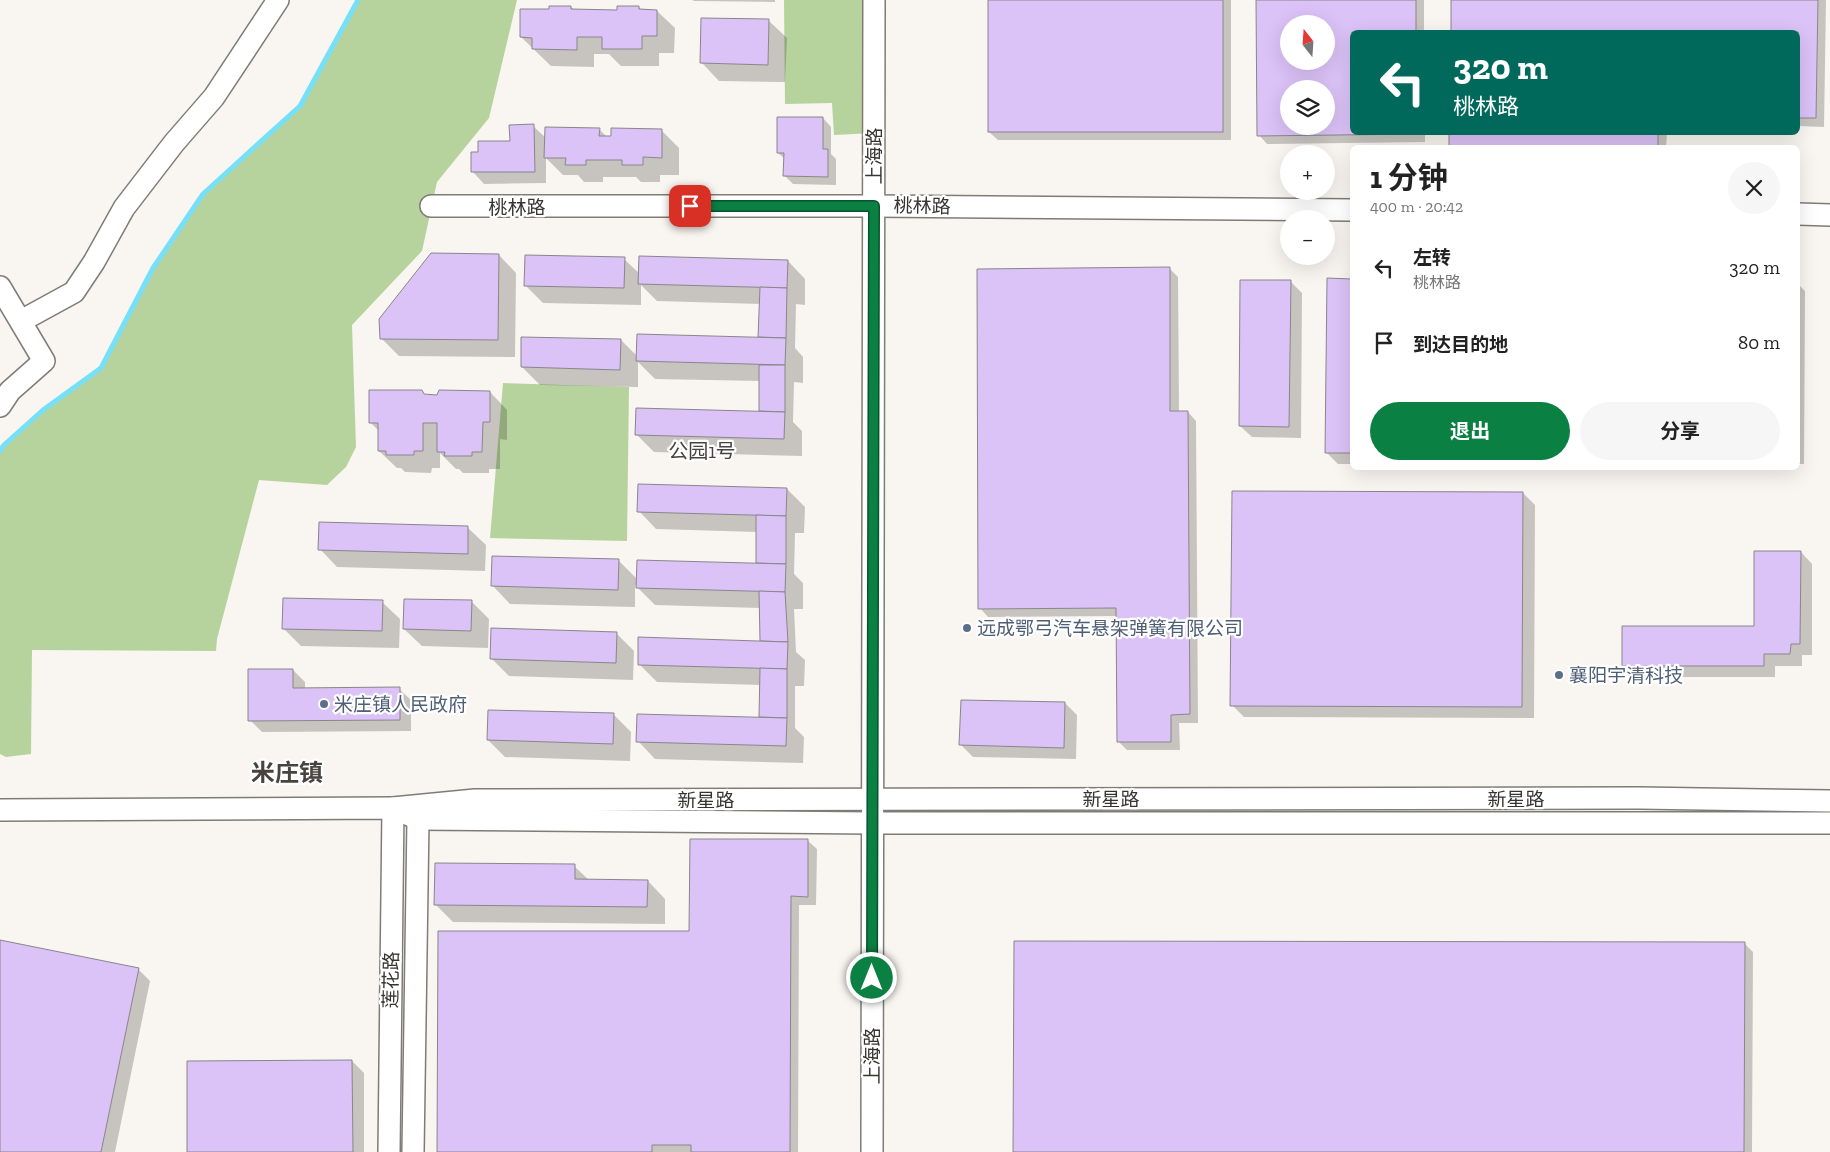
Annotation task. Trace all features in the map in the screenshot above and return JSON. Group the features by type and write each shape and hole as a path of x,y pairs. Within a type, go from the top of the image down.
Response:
{"street":[{"path":"20,321 74,292 94,262 124,208 174,143 214,97 278,0"},
{"name":"上海路","path":"872,1152 874,0"},
{"name":"桃林路","path":"431,206 874,206 1350,210"},
{"path":"1800,214 1830,215"},
{"path":"0,287 44,360 10,391 0,406"},
{"name":"新星路","path":"0,810 393,808 476,800 1639,798 1830,801"},
{"path":"393,808 418,819"},
{"name":"莲花路","path":"389,1152 393,808"},
{"name":"新星路","path":"418,819 872,823 1830,823"},
{"name":"莲花路","path":"413,1152 418,819"}],"green space":[{"path":"358,0 517,0 489,118 437,182 422,251 352,325 356,447 346,467 327,485 259,480 217,639 216,651 32,650 31,754 6,757 0,754 0,451 4,445 43,410 101,368 153,268 203,194 300,106"},
{"path":"784,0 874,0 874,133 834,135 832,103 785,104"},
{"path":"503,383 629,387 627,541 490,538"}],"building":[{"path":"988,0 1223,0 1223,132 988,132"},
{"path":"1256,0 1416,0 1416,30 1350,30 1350,135 1257,136"},
{"path":"1451,0 1818,0 1816,118 1800,118 1800,30 1451,30"},
{"path":"549,6 571,6 571,9 617,10 617,6 639,6 639,9 657,10 657,36 642,36 642,49 602,49 602,37 577,37 577,50 532,49 532,38 520,37 520,9 549,9"},
{"path":"701,18 769,19 768,65 700,63"},
{"path":"777,117 823,117 823,149 828,149 828,177 783,176 784,153 777,153"},
{"path":"534,124 535,172 471,172 471,152 478,152 478,141 510,141 509,125"},
{"path":"545,127 600,128 599,136 611,136 611,128 662,129 662,158 643,157 643,165 622,165 622,160 586,160 586,165 565,165 566,158 544,158"},
{"path":"1449,135 1658,135 1658,145 1449,145"},
{"path":"431,253 499,254 498,340 380,339 379,319"},
{"path":"525,255 625,257 624,288 524,286"},
{"path":"639,256 788,260 787,288 638,284"},
{"path":"1170,267 1170,411 1188,411 1190,714 1171,715 1171,742 1117,742 1116,608 978,609 977,269"},
{"path":"1327,278 1350,279 1350,453 1325,453"},
{"path":"1240,280 1291,280 1289,427 1239,426"},
{"path":"760,287 787,288 786,338 758,337"},
{"path":"637,334 786,338 785,365 636,361"},
{"path":"521,337 621,339 620,370 521,367"},
{"path":"759,365 785,365 785,412 759,411"},
{"path":"369,390 422,390 424,394 437,395 439,390 490,391 490,422 483,422 482,452 472,452 472,456 444,456 445,452 437,452 437,423 423,423 423,451 414,451 414,455 386,455 386,451 378,451 378,423 369,423"},
{"path":"636,408 785,412 784,439 635,435"},
{"path":"638,484 787,488 786,516 637,512"},
{"path":"1232,491 1523,492 1522,707 1230,706"},
{"path":"756,515 786,516 786,564 756,563"},
{"path":"319,522 468,526 468,554 318,550"},
{"path":"1754,551 1801,551 1800,644 1791,644 1790,654 1764,654 1764,666 1622,666 1622,626 1754,626"},
{"path":"492,556 619,559 618,590 491,586"},
{"path":"637,560 786,564 785,592 636,588"},
{"path":"759,591 785,592 788,642 760,641"},
{"path":"283,598 383,600 382,631 282,629"},
{"path":"404,599 472,600 471,631 403,629"},
{"path":"491,628 617,632 616,663 490,659"},
{"path":"638,637 788,642 787,669 638,665"},
{"path":"760,668 787,669 787,718 759,717"},
{"name":"米庄镇人民政府","path":"248,669 293,669 293,688 400,687 400,720 248,721"},
{"path":"961,700 1065,702 1064,748 959,745"},
{"path":"488,710 614,713 613,744 487,740"},
{"path":"637,714 787,718 786,746 636,742"},
{"path":"690,839 808,839 808,897 791,896 790,1152 691,1152 691,1145 652,1145 652,1152 437,1152 438,931 689,931"},
{"path":"435,863 575,864 575,879 648,880 647,907 434,905"},
{"path":"0,940 139,968 101,1152 0,1152"},
{"path":"1014,941 1745,942 1744,1152 1013,1152"},
{"path":"352,1060 353,1152 187,1152 187,1061"}],"waterway":[{"path":"0,451 4,445 43,410 101,368 153,268 203,194 300,106 358,0"}],"place":[{"name":"远成鄂弓汽车悬架弹簧有限公司","path":"967,628"},
{"name":"襄阳宇清科技","path":"1559,675"},
{"name":"米庄镇人民政府","path":"324,704"}],"district":[{"name":"公园1号","path":"702,451"},
{"name":"米庄镇","path":"287,772"}],"route":[{"path":"690,206 874,206 872,978"}]}
